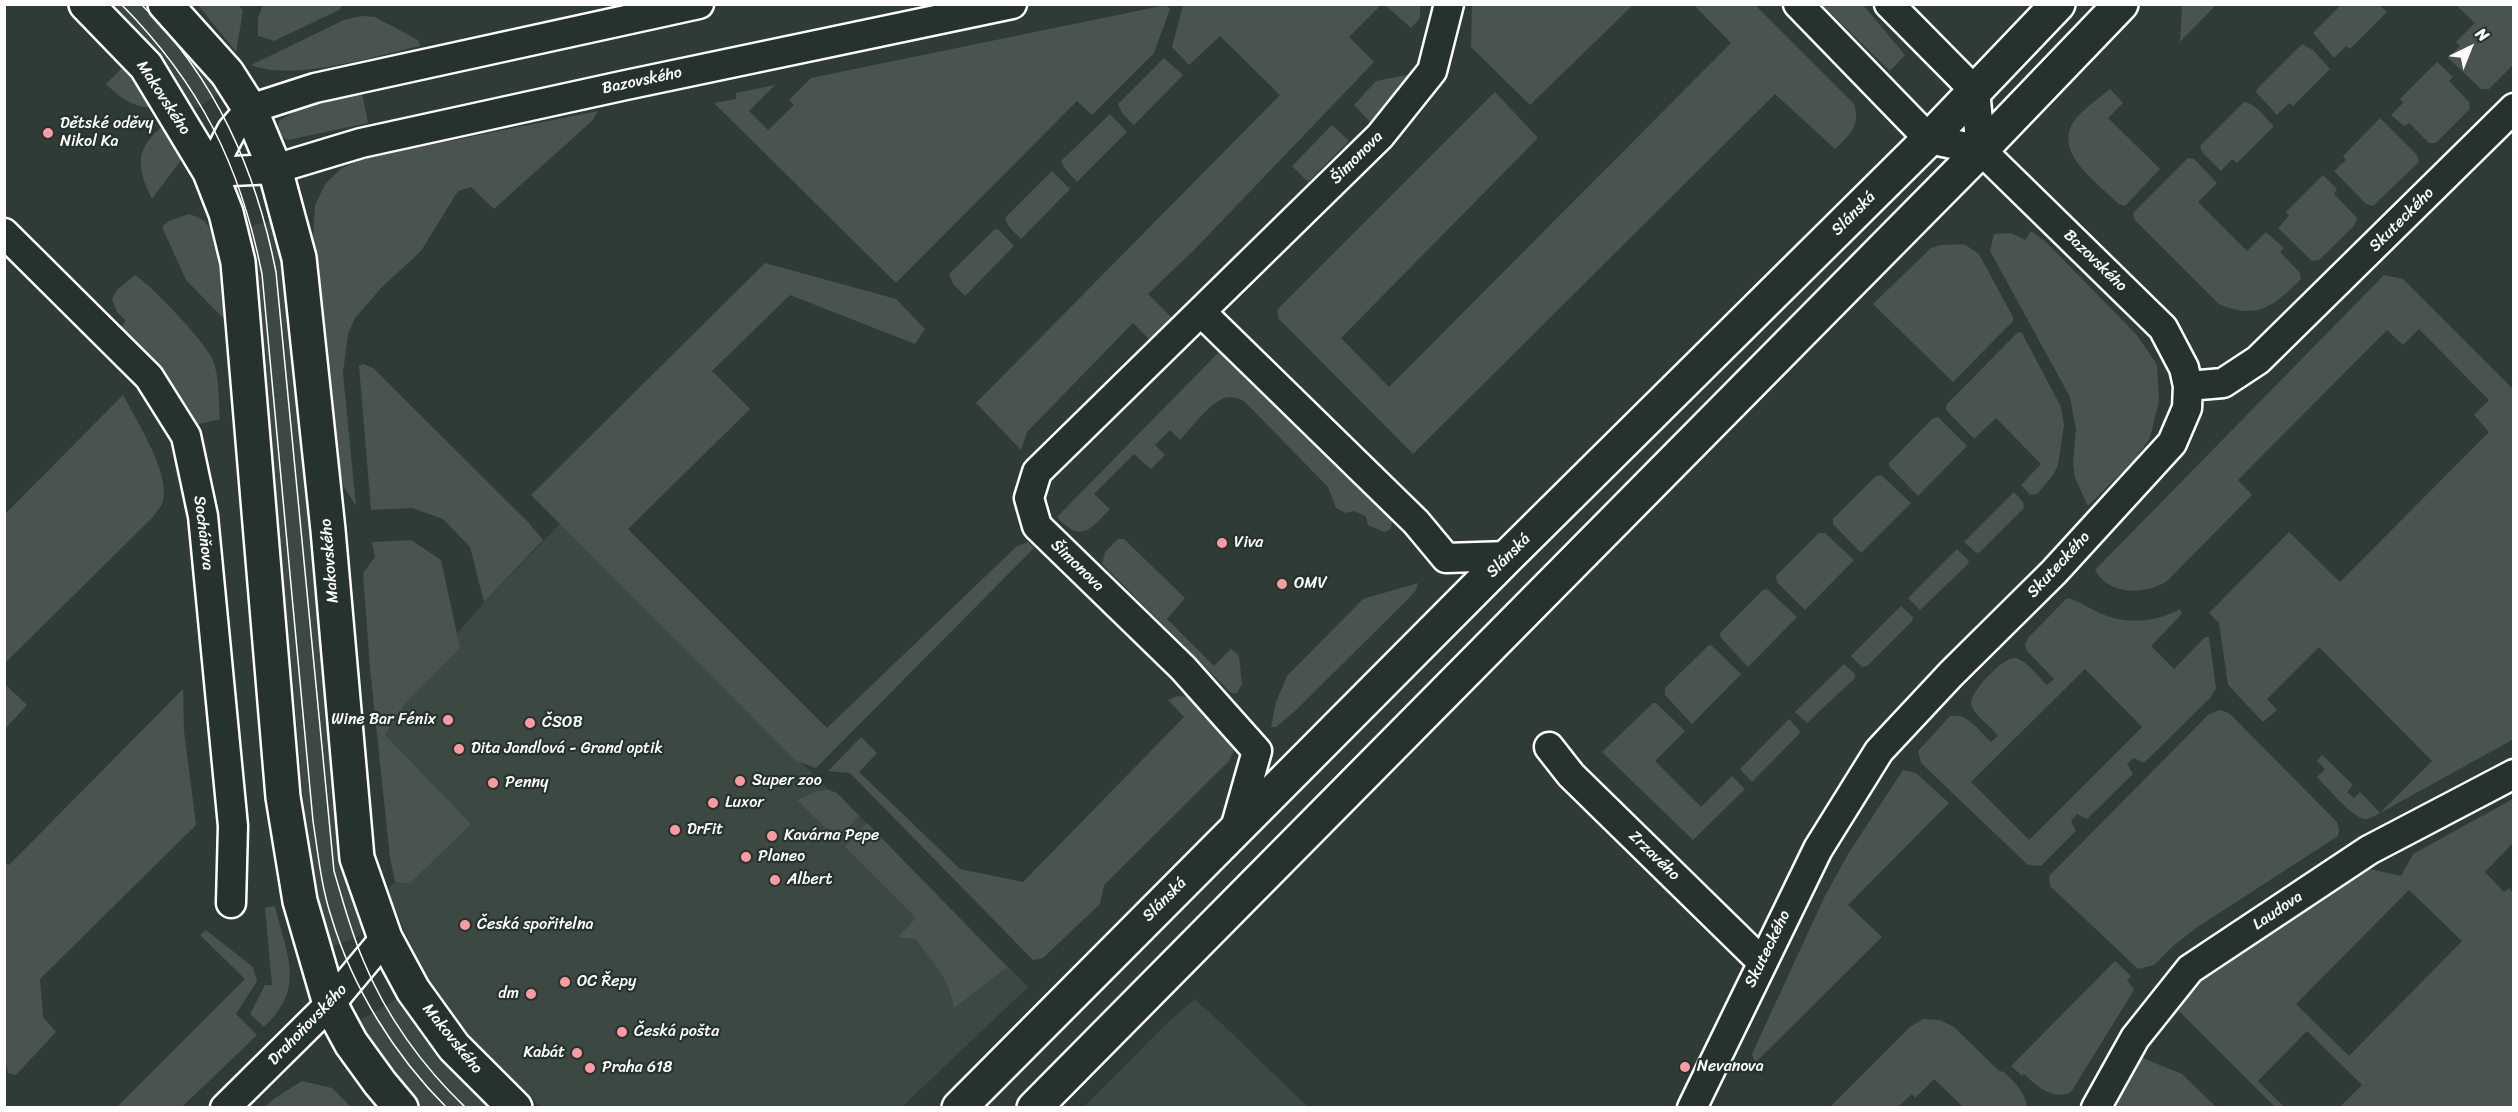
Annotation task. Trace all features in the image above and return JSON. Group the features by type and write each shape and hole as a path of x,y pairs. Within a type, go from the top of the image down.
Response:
{"main road":[{"name":"Makovského","path":"86,4 146,66 210,172 226,213 238,262 283,797 300,901 330,1004 351,1043 401,1107"},
{"name":"Makovského","path":"165,4 227,73 250,109 275,169 299,258 328,530 357,858 385,938 413,990 454,1047 514,1107"},
{"name":"Slánská","path":"959,1107 1508,556 1929,139 2058,4"},
{"path":"1034,1107 1981,150 2121,4"}],"street":[{"path":"210,172 227,137 250,109 315,88 699,4"},
{"name":"Bazovského","path":"210,172 275,169 383,138 1012,4"},
{"name":"Šimonova","path":"1234,832 1257,752 1183,668 1037,526 1029,498 1037,472 1380,136 1432,71 1449,4"},
{"path":"1798,4 1929,139 1981,150 1975,90 1889,4"},
{"name":"Skuteckého","path":"1692,1107 1818,849 1879,751 1951,674 2054,572 2172,443 2187,408 2188,386 2223,382 2258,360 2514,108"},
{"name":"Bazovského","path":"1981,150 2163,327 2184,368 2188,386"},
{"name":"Socháňova","path":"4,233 149,377 186,436 203,516 234,826 231,903"},
{"path":"1201,312 1416,522 1446,558 1508,556"},
{"name":"Zrzavého","path":"1549,747 1571,775 1761,962"},
{"name":"Laudova","path":"2096,1107 2135,1038 2190,969 2369,850 2514,774"},
{"name":"Drahoňovského","path":"225,1107 330,1004 385,938"}],"shaded area":[{"path":"343,4 339,10 274,41 258,36 258,18 263,5"},
{"path":"1472,4 1633,5 1530,105 1471,47"},
{"path":"111,5 152,5 221,90 219,94 197,108 193,107 161,60"},
{"path":"198,5 239,5 243,11 236,52"},
{"path":"1166,5 1170,9 1154,53 1092,115 1077,101 896,283 714,103 736,99 736,93 775,85 749,111 768,130 794,105 789,100 811,78"},
{"path":"1183,5 1381,5 1349,37 1374,62 1195,249 1148,294 1173,319 1151,341 1133,323 1027,432 1021,450 976,403 1280,95 1220,36 1189,65 1172,47"},
{"path":"1385,5 1420,5 1420,18 1411,28"},
{"path":"1694,5 1755,5 1854,104 1856,118 1852,130 1835,149 1775,94 1413,454 1279,319 1277,310 1495,92 1538,138 1341,338 1389,387 1731,43"},
{"path":"1822,5 1863,5 1905,55 1890,71"},
{"path":"2182,5 2216,5 2180,42"},
{"path":"2341,5 2379,5 2387,12 2350,49 2346,46 2334,58 2313,33"},
{"path":"2456,5 2513,5 2513,65 2489,89 2481,89 2448,58 2460,46 2456,42 2475,23"},
{"path":"361,16 375,17 418,40 420,46 358,61 311,69 289,71 251,65 344,20"},
{"path":"2302,44 2313,50 2330,69 2293,106 2289,103 2277,115 2256,92 2257,89"},
{"path":"1164,58 1183,75 1134,125 1122,113 1118,104"},
{"path":"2437,62 2453,77 2449,81 2469,102 2470,109 2436,143 2429,143 2409,123 2404,126 2391,115 2403,103 2400,99"},
{"path":"123,67 155,108 140,106 128,101 106,84"},
{"path":"1412,74 1370,122 1354,105 1376,81"},
{"path":"2110,89 2123,103 2108,118 2160,169 2125,206 2119,204 2087,174 2071,151 2068,139 2071,126 2081,113"},
{"path":"362,93 368,123 288,140 282,137 278,128 279,121 301,108"},
{"path":"2244,102 2256,108 2274,126 2237,163 2232,159 2221,171 2202,152 2200,146"},
{"path":"598,111 593,120 494,209 471,187 458,191 421,251 382,287 355,318 348,334 343,373 356,506 339,479 324,318 313,236 315,205 326,183 342,168 365,158"},
{"path":"1110,114 1127,132 1077,182 1061,161"},
{"path":"2380,118 2417,155 2419,162 2373,206 2366,204 2334,171 2346,160 2343,156"},
{"path":"166,124 178,146 181,160 152,199 143,177 141,158 148,141"},
{"path":"1332,125 1349,141 1308,182 1292,166"},
{"path":"2188,158 2194,159 2217,183 2198,202 2247,251 2266,232 2284,248 2280,252 2300,273 2301,279 2274,303 2264,308 2244,311 2219,304 2134,219 2133,213"},
{"path":"1052,171 1070,189 1021,239 1009,227 1005,218"},
{"path":"2323,175 2337,189 2334,194 2357,218 2354,226 2319,260 2312,261 2278,228 2289,216 2286,212"},
{"path":"189,214 205,222 215,241 226,317 222,317 186,280 162,227 169,221"},
{"path":"272,221 280,244 289,303 335,816 350,890 363,927 360,936 332,947 328,944 309,860 259,308 246,231 248,227"},
{"path":"995,229 999,230 1014,246 965,296 953,284 949,274"},
{"path":"2031,231 2045,241 2137,335 2157,365 2159,401 2150,438 2135,459 2088,506 2075,478 2073,463 2076,430 2070,397 1990,251 1994,234 2011,233 2025,240"},
{"path":"1964,244 1979,254 2013,317 2013,321 1953,382 1873,304 1931,248 1940,245"},
{"path":"765,263 896,299 925,329 915,344 790,295 712,371 750,409 628,529 827,728 1017,546 1028,542 1034,548 816,768 796,761 531,495"},
{"path":"135,275 153,290 207,349 215,365 218,380 220,419 196,425 172,385 118,330 126,321 117,312 112,299 117,290"},
{"path":"2384,275 2403,279 2513,389 2514,739 2380,813 2432,761 2319,647 2267,699 2277,710 2263,722 2228,685 2219,623 2209,613 2289,532 2340,582 2489,432 2474,415 2489,400 2419,329 2403,345 2387,330 2238,480 2252,495 2167,581 2138,591 2118,589 2101,579 2095,570"},
{"path":"2018,332 2022,333 2061,407 2064,425 2058,465 2053,475 2037,494 2030,495 2021,485 2041,464 1996,418 1974,439 1946,410 1946,405"},
{"path":"1219,352 1392,521 1391,529 1384,532 1368,525 1366,516 1353,511 1346,513 1336,508 1328,487 1244,401 1230,397 1214,404 1180,440 1170,430 1155,445 1165,455 1151,469 1134,454 1094,494 1110,509 1090,528 1079,532 1072,530 1057,517"},
{"path":"363,364 373,368 529,523 543,540 484,602 470,547 443,519 412,508 371,510 359,366"},
{"path":"123,395 157,461 164,489 162,503 153,517 5,663 5,514"},
{"path":"1938,417 1967,446 1918,496 1890,467 1889,463 1932,419"},
{"path":"1881,475 1911,503 1861,553 1833,524 1833,519 1876,476"},
{"path":"2014,492 2023,502 2024,508 1980,552 1976,553 1964,542"},
{"path":"560,524 829,790 837,793 1028,987 902,1107 541,1107 499,1069 451,1016 423,972 387,890 395,882 409,884 385,735 405,704 459,648 457,634 484,602"},
{"path":"1819,533 1825,533 1854,560 1805,610 1777,582 1776,576"},
{"path":"1118,539 1124,539 1185,598 1167,619 1214,666 1231,649 1239,656 1242,684 1237,693 1231,693 1102,564 1105,552"},
{"path":"411,540 441,560 460,648 405,704 385,735 471,824 409,884 395,882 390,858 370,668 363,573 375,557 372,542"},
{"path":"1957,549 1969,561 1967,565 1920,610 1908,598"},
{"path":"1418,583 1416,590 1407,600 1295,711 1276,727 1271,727 1276,702 1287,676 1363,599"},
{"path":"1767,589 1797,617 1748,667 1721,638 1720,633 1763,590"},
{"path":"2067,598 2098,612 2131,621 2161,617 2180,609 2182,614 2151,646 2174,669 2205,637 2209,637 2216,688 2211,697 2144,763 2134,758 2127,764 2133,774 2087,819 2077,814 2071,821 2076,831 2041,866 2028,865 1921,763 1918,751 1950,716 1967,720 1991,742 1998,736 1975,712 1971,703 1982,683 1996,668 2010,659 2015,658 2024,662 2047,685 2054,679 2027,651 2025,645 2028,638","holes":["2085,669 2142,727 2029,840 1971,782"]},
{"path":"1901,606 1913,617 1912,621 1867,666 1862,667 1851,656"},
{"path":"1711,645 1741,674 1692,724 1665,695 1665,688"},
{"path":"1844,664 1855,674 1855,678 1807,723 1795,712"},
{"path":"5,684 27,705 4,729"},
{"path":"183,689 184,731 196,825 40,979 43,1017 56,1032 16,1075 8,1073 4,1054 5,862 9,865"},
{"path":"1178,696 1189,697 1236,746 1229,761 1104,885 1100,904 1043,958 1033,960 850,773 828,771 861,737 877,753 859,772 960,869 1023,882 1184,717 1168,700"},
{"path":"1653,703 1656,703 1685,731 1655,761 1701,807 1732,776 1745,789 1693,840 1602,752"},
{"path":"2219,710 2229,713 2337,822 2338,836 2196,928 2154,965 2138,969 2050,886 2049,876 2209,714"},
{"path":"1789,719 1800,731 1798,735 1752,782 1740,769"},
{"path":"2322,755 2353,785 2347,792 2354,798 2360,792 2380,813 2368,819 2361,818 2341,802 2317,777 2325,769 2317,761"},
{"path":"1903,770 1916,773 1949,803 1848,905 1882,937 1755,1063 1752,1054 1824,898 1848,854"},
{"path":"829,790 837,793 859,816 837,839 797,800 817,791"},
{"path":"2513,799 2513,843 2485,872 2504,892 2509,888 2513,893 2513,1107 2340,1107 2362,1085 2307,1031 2258,1081 2284,1107 2275,1107 2174,1006 2197,980 2366,868 2401,876 2413,854","holes":["2409,890 2462,941 2349,1056 2296,1004"]},
{"path":"867,823 1007,967 954,1008 949,988 928,955 915,939 898,937 916,918 845,847"},
{"path":"275,906 288,955 289,984 285,998 277,1012 264,1027 250,1014 265,985 272,985 265,908"},
{"path":"206,930 253,967 257,981 236,1014 257,1035 182,1107 117,1107 245,979 200,935"},
{"path":"2115,961 2131,976 2127,980 2134,990 2071,1092 2058,1095 2046,1091 2024,1074 2022,1076 2011,1066"},
{"path":"397,999 401,1000 495,1107 416,1107 361,1030 360,1020"},
{"path":"1195,999 1308,1107 1084,1107 1165,1025"},
{"path":"1923,1019 1940,1020 1954,1027 1999,1071 2012,1079 2022,1093 2027,1107 1963,1107 1934,1079 1915,1098 1912,1094 1898,1107 1830,1107 1910,1027"},
{"path":"2140,1057 2182,1074 2216,1107 2110,1108"},
{"path":"302,1081 332,1088 351,1107 265,1107"}],"tram line":[{"path":"121,4 149,34 195,96 229,161 253,234 262,274 313,821 325,893 340,942 377,1019 409,1066 447,1108"},
{"path":"141,4 168,33 191,63 211,95 244,162 268,234 276,272 334,871 344,905 355,940 383,1002 421,1058 466,1108"}],"place":[{"name":"Dětské oděvy Nikol Ka","path":"48,133"},
{"name":"Viva","path":"1222,543"},
{"name":"OMV","path":"1282,584"},
{"name":"Wine Bar Fénix","path":"448,720"},
{"name":"ČSOB","path":"530,723"},
{"name":"Dita Jandlová - Grand optik","path":"459,749"},
{"name":"Super zoo","path":"740,781"},
{"name":"Penny","path":"493,783"},
{"name":"Luxor","path":"713,803"},
{"name":"DrFit","path":"675,830"},
{"name":"Kavárna Pepe","path":"772,836"},
{"name":"Planeo","path":"746,857"},
{"name":"Albert","path":"775,880"},
{"name":"Česká spořitelna","path":"465,925"},
{"name":"OC Řepy","path":"565,982"},
{"name":"dm","path":"531,994"},
{"name":"Česká pošta","path":"622,1032"},
{"name":"Kabát","path":"577,1053"},
{"name":"Nevanova","path":"1685,1067"},
{"name":"Praha 618","path":"590,1068"}]}
